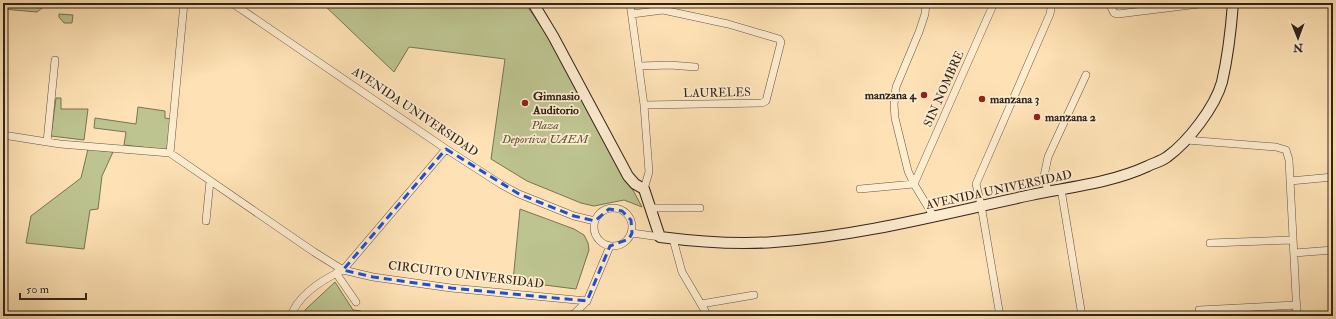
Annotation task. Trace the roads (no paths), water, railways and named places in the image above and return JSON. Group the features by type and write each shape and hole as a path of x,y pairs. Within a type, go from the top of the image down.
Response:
{"street":[{"path":"170,153 184,3"},
{"name":"AVENIDA UNIVERSIDAD","path":"232,3 475,168 519,194 574,216 595,221"},
{"path":"533,3 553,36 628,176 635,184 644,189"},
{"path":"630,3 640,66 644,105 649,172 644,189 660,238 632,233"},
{"path":"926,3 925,14 919,32 896,87 894,104 908,171 934,217"},
{"name":"SIN NOMBRE","path":"914,184 994,3"},
{"path":"1000,316 976,184 1050,14 1052,3"},
{"path":"1109,3 1114,13 1118,14 1207,3"},
{"name":"AVENIDA UNIVERSIDAD","path":"660,238 715,244 774,242 850,233 934,217 981,205 1048,191 1101,182 1134,172 1166,158 1186,140 1197,127 1209,108 1221,84 1229,48 1233,3"},
{"name":"LAURELES","path":"632,14 663,10 728,24 780,39 782,42 766,101 762,103 644,105"},
{"path":"47,142 56,60"},
{"path":"640,66 670,65 695,67"},
{"path":"1048,191 1044,176 1048,157 1086,75"},
{"name":"CIRCUITO UNIVERSIDAD","path":"3,135 47,142 170,153 314,252 343,270 373,277 436,286 587,302"},
{"path":"1186,140 1276,147 1286,150 1289,160 1297,316"},
{"path":"291,316 293,310 308,292 329,277 343,270 446,149"},
{"path":"1290,181 1333,177"},
{"path":"206,221 210,181"},
{"path":"860,189 914,184"},
{"path":"1061,189 1082,316"},
{"path":"651,208 700,208"},
{"path":"616,209 627,214 631,220 632,233 629,239 624,243 617,246 610,246 599,240 594,228 595,221 603,211 616,209"},
{"path":"673,239 682,272 708,316"},
{"path":"1210,244 1293,240"},
{"path":"570,316 587,302 610,246"},
{"path":"1294,253 1333,250"},
{"path":"336,273 356,302"},
{"path":"701,304 754,295"},
{"path":"1199,310 1297,305"}],"place":[{"name":"manzana 4","path":"924,95"},
{"name":"manzana 3","path":"982,99"},
{"name":"Gimnasio Auditorio","path":"525,103"},
{"name":"manzana 2","path":"1037,117"}],"park label":[{"name":"Plaza Deportiva UAEM","path":"545,132"}]}
